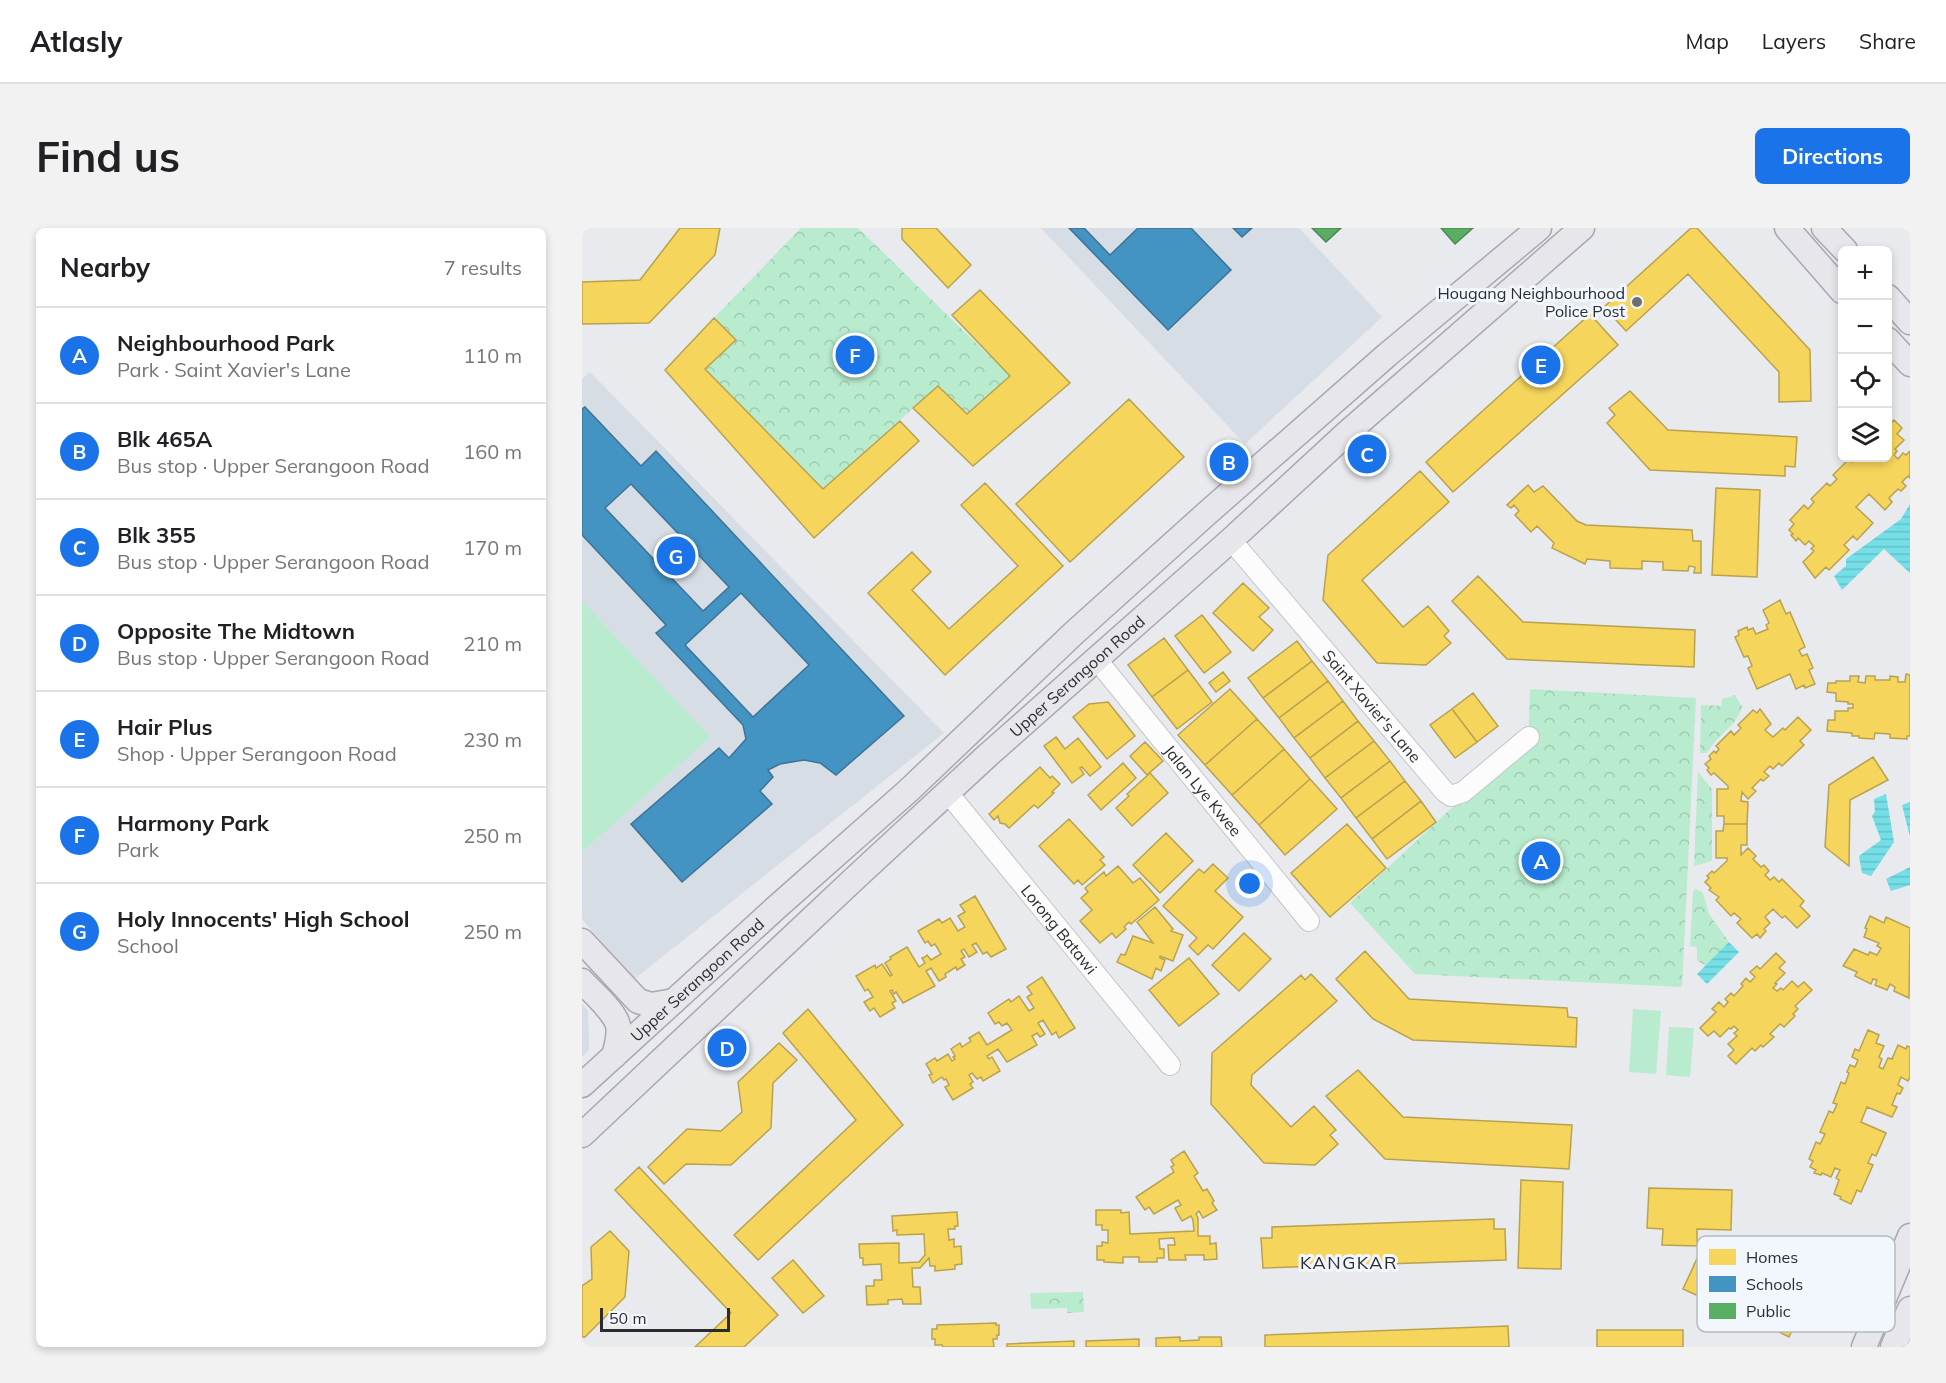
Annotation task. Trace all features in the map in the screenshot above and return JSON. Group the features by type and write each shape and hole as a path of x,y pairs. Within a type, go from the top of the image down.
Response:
{"main road":[{"name":"Upper Serangoon Road","path":"582,1085 908,791 1074,633 1205,515 1387,355 1539,228"},
{"name":"Upper Serangoon Road","path":"582,1135 948,793 1347,433 1582,228"},
{"path":"1787,228 1838,286"},
{"path":"1824,228 1841,246"},
{"path":"1890,300 1910,322"},
{"path":"1892,345 1910,364"},
{"path":"582,941 638,1001 651,1005 674,1001"},
{"path":"582,981 617,1023 618,1038 614,1056"},
{"path":"1895,1272 1910,1236"},
{"path":"1893,1347 1910,1309"},
{"path":"1864,1347 1870,1332"}],"street":[{"name":"Saint Xavier's Lane","path":"1231,540 1445,792 1451,796 1463,792 1529,737"},
{"name":"Jalan Lye Kwee","path":"1097,660 1309,921"},
{"name":"Lorong Batawi","path":"948,793 1170,1065"}],"shaded area":[{"path":"1041,228 1299,228 1382,317 1245,444"},
{"path":"590,372 944,733 633,980 582,919 582,379"},
{"path":"582,1004 588,1011 589,1050 582,1057"}],"green space":[{"path":"801,228 858,228 1010,376 967,414 938,386 823,489 705,369 736,340 714,318"},
{"path":"582,601 710,737 582,852"},
{"path":"1530,689 1696,698 1682,987 1415,974 1350,903 1459,801 1463,805 1528,746"},
{"path":"1735,695 1742,707 1736,720 1707,753 1700,753 1701,705 1721,706 1722,699"},
{"path":"1698,772 1712,789 1712,861 1694,866"},
{"path":"1696,889 1703,893 1709,914 1729,942 1706,966 1697,960 1697,947 1690,946 1693,891"},
{"path":"1633,1009 1661,1011 1656,1074 1629,1072"},
{"path":"1669,1027 1694,1028 1690,1077 1666,1075"},
{"path":"1083,1292 1084,1312 1067,1313 1067,1308 1031,1309 1030,1293"}],"water":[{"path":"1910,504 1910,573 1884,549 1842,590 1834,576 1846,566 1846,559 1901,519"},
{"path":"1886,794 1894,842 1871,876 1862,873 1859,856 1881,840 1872,816 1875,812 1874,799"},
{"path":"1910,802 1910,837 1902,805"},
{"path":"1910,867 1910,885 1891,891 1886,879"},
{"path":"1729,942 1739,952 1707,984 1697,974"}],"building: Homes":[{"path":"680,228 720,228 715,255 649,323 582,324 582,282 640,280"},
{"path":"902,228 936,228 971,265 948,288 902,239"},
{"path":"1691,228 1697,228 1810,350 1811,401 1779,402 1779,372 1688,274 1626,331 1604,307"},
{"path":"980,290 1070,383 973,466 913,408 938,386 967,414 1010,376 952,315"},
{"path":"1590,314 1618,345 1453,492 1426,462"},
{"path":"714,318 736,340 705,369 823,489 900,421 919,441 814,538 665,370"},
{"path":"1630,391 1668,430 1797,437 1795,467 1785,466 1785,476 1650,470 1607,423 1615,415 1609,408"},
{"path":"1129,399 1184,457 1070,562 1016,504"},
{"path":"1894,420 1902,428 1897,434 1904,440 1895,449 1897,451 1894,455 1898,459 1903,453 1906,455 1910,451 1910,478 1908,476 1902,482 1906,486 1901,491 1898,489 1889,498 1892,502 1885,510 1869,494 1856,507 1873,523 1857,540 1853,536 1844,545 1849,550 1829,570 1826,567 1815,578 1803,562 1814,551 1811,549 1814,546 1809,541 1805,545 1798,538 1796,541 1789,530 1794,524 1790,520 1804,505 1808,509 1814,502 1811,499 1827,483 1830,486 1837,479 1833,475 1846,462 1892,462 1892,422"},
{"path":"1420,471 1449,502 1362,580 1403,627 1428,606 1449,631 1444,636 1451,643 1426,665 1377,663 1323,600 1328,555"},
{"path":"985,483 1063,566 945,675 868,593 912,552 931,572 912,590 949,629 1018,566 961,505"},
{"path":"1528,485 1534,492 1543,486 1577,521 1586,525 1692,530 1693,541 1701,541 1701,573 1694,573 1695,567 1689,566 1688,571 1663,570 1663,562 1642,561 1642,569 1610,568 1610,561 1587,559 1585,564 1552,548 1554,543 1537,526 1531,532 1515,515 1519,511 1514,505 1511,508 1507,505"},
{"path":"1716,488 1760,490 1757,577 1712,575"},
{"path":"1478,576 1523,622 1695,630 1694,667 1507,659 1452,601"},
{"path":"1243,583 1269,608 1259,617 1273,630 1253,651 1213,613"},
{"path":"1780,600 1786,614 1790,612 1805,647 1799,650 1802,656 1807,654 1813,668 1809,670 1815,684 1805,688 1804,685 1796,689 1790,674 1757,689 1748,668 1752,666 1748,656 1744,657 1735,637 1739,635 1738,631 1747,627 1748,630 1753,628 1756,634 1768,629 1766,625 1769,623 1763,610"},
{"path":"1202,615 1231,652 1204,673 1175,636"},
{"path":"1164,638 1188,670 1152,697 1128,665"},
{"path":"1297,641 1312,661 1263,698 1248,678"},
{"path":"1312,661 1328,681 1279,718 1263,698"},
{"path":"1188,670 1212,702 1177,729 1152,697"},
{"path":"1223,672 1230,681 1216,692 1209,683"},
{"path":"1906,674 1910,675 1910,736 1907,736 1907,739 1890,738 1890,734 1875,733 1874,739 1859,738 1859,736 1852,736 1852,733 1827,731 1828,720 1835,720 1835,711 1848,711 1848,708 1853,708 1853,704 1836,701 1836,693 1827,692 1828,683 1850,681 1850,676 1859,676 1858,682 1865,683 1866,676 1875,676 1875,680 1890,680 1890,676 1898,677 1898,682 1905,682"},
{"path":"1328,681 1343,701 1294,738 1279,718"},
{"path":"1230,689 1257,719 1205,765 1178,735"},
{"path":"1473,693 1498,726 1477,742 1452,709"},
{"path":"1343,701 1358,721 1310,758 1294,738"},
{"path":"1108,702 1135,736 1107,759 1073,717 1089,704"},
{"path":"1452,709 1477,742 1455,758 1430,725"},
{"path":"1760,709 1771,724 1765,730 1773,737 1783,728 1785,730 1798,717 1811,730 1800,741 1804,745 1782,766 1779,763 1773,769 1770,766 1764,772 1769,776 1763,781 1761,779 1752,788 1756,791 1748,799 1742,792 1741,801 1748,802 1747,824 1724,824 1724,816 1717,816 1717,789 1728,789 1728,786 1714,773 1711,775 1705,764 1711,759 1709,756 1719,749 1716,746 1731,731 1734,735 1741,728 1738,725 1753,710 1757,713"},
{"path":"1257,719 1284,749 1232,795 1205,765"},
{"path":"1358,721 1374,741 1325,778 1310,758"},
{"path":"1056,737 1065,749 1078,738 1101,767 1090,776 1082,767 1080,768 1084,774 1072,783 1044,746"},
{"path":"1374,741 1390,761 1341,798 1325,778"},
{"path":"1145,742 1163,761 1147,775 1130,756"},
{"path":"1284,749 1310,779 1259,825 1232,795"},
{"path":"1873,757 1888,780 1850,800 1849,866 1825,847 1829,785"},
{"path":"1390,761 1405,781 1356,818 1341,798"},
{"path":"1123,763 1136,778 1101,810 1088,795"},
{"path":"1040,767 1050,778 1052,776 1060,784 1052,792 1054,793 1038,808 1034,805 1009,828 1000,823 998,816 994,820 989,814"},
{"path":"1150,773 1168,793 1132,826 1116,808 1129,796 1127,794"},
{"path":"1310,779 1337,809 1285,855 1259,825"},
{"path":"1405,781 1421,801 1372,839 1356,818"},
{"path":"1421,801 1436,822 1387,859 1372,839"},
{"path":"1069,819 1104,857 1100,860 1105,865 1082,885 1078,880 1074,884 1039,846"},
{"path":"1347,824 1386,868 1330,917 1291,873"},
{"path":"1724,824 1747,824 1747,845 1741,845 1741,855 1748,848 1756,856 1753,859 1769,871 1765,875 1770,880 1774,877 1779,882 1782,879 1804,901 1800,906 1810,916 1797,928 1785,916 1782,918 1773,909 1765,917 1770,923 1764,929 1766,931 1760,938 1757,934 1752,938 1737,923 1741,919 1734,913 1731,916 1716,900 1719,897 1709,890 1711,888 1705,882 1712,871 1714,873 1727,861 1727,858 1716,858 1716,831 1723,831"},
{"path":"1166,833 1193,861 1160,893 1133,865"},
{"path":"1213,864 1228,878 1215,891 1243,917 1213,949 1208,945 1198,955 1189,946 1197,938 1163,906 1199,869 1204,873"},
{"path":"1118,866 1133,883 1140,878 1159,900 1131,924 1129,922 1124,927 1126,929 1116,938 1112,933 1100,943 1080,921 1092,910 1081,898 1088,892 1085,888 1104,872 1106,876"},
{"path":"975,896 1006,949 991,957 987,952 983,954 976,943 972,945 977,952 969,957 964,949 961,951 965,957 961,959 965,965 957,970 956,967 939,981 931,968 926,971 935,986 903,1003 892,990 890,991 896,1001 892,1003 895,1008 880,1017 874,1008 870,1011 864,1002 873,997 868,989 865,991 856,976 875,965 876,968 882,964 890,976 892,975 885,963 891,959 890,957 907,947 919,967 925,963 922,958 927,955 931,960 941,954 935,944 931,946 928,941 925,943 918,931 939,919 942,923 950,918 958,931 965,927 958,916 965,912 960,905"},
{"path":"1155,907 1173,929 1171,931 1183,935 1173,961 1160,956 1165,960 1161,971 1156,968 1152,979 1117,962 1121,954 1125,955 1133,936 1153,943 1137,922"},
{"path":"1870,916 1884,923 1886,917 1910,928 1909,998 1894,991 1895,987 1890,984 1887,990 1875,985 1877,980 1873,979 1871,984 1855,976 1857,972 1843,966 1854,949 1868,955 1870,952 1877,955 1881,948 1877,946 1879,943 1864,937"},
{"path":"1244,933 1271,959 1239,991 1212,965"},
{"path":"1365,951 1409,999 1567,1008 1568,1017 1577,1018 1576,1047 1413,1040 1373,1019 1336,979"},
{"path":"1776,953 1785,962 1779,968 1785,973 1773,988 1777,991 1781,988 1783,990 1792,981 1798,987 1804,982 1812,990 1795,1006 1798,1009 1793,1014 1795,1016 1784,1027 1780,1024 1770,1034 1774,1037 1755,1051 1752,1048 1736,1064 1728,1056 1734,1050 1728,1044 1737,1036 1734,1033 1738,1030 1734,1026 1720,1037 1714,1031 1708,1036 1700,1028 1716,1012 1712,1009 1719,1002 1724,1007 1728,1002 1725,999 1731,993 1734,996 1743,986 1741,984 1746,978 1750,982 1755,977 1750,972 1757,966 1760,969"},
{"path":"1189,958 1219,994 1179,1026 1149,990"},
{"path":"1311,974 1337,1001 1252,1075 1251,1085 1291,1127 1314,1106 1336,1130 1330,1135 1338,1144 1315,1165 1264,1163 1211,1104 1212,1053 1301,975 1305,980"},
{"path":"1042,977 1075,1028 1059,1038 1056,1032 1052,1035 1043,1020 1038,1023 1045,1034 1040,1037 1037,1033 1032,1036 1037,1045 1007,1062 998,1049 987,1056 989,1059 992,1057 1000,1071 983,1081 981,1077 977,1079 972,1073 969,1075 973,1088 953,1100 945,1087 949,1085 946,1079 942,1077 933,1083 929,1075 932,1074 926,1064 935,1058 937,1061 948,1054 952,1061 955,1056 951,1049 960,1043 962,1047 971,1041 969,1038 979,1032 987,1045 1012,1030 1007,1023 1002,1026 999,1022 995,1024 988,1013 1009,999 1011,1002 1019,996 1029,1011 1034,1008 1027,997 1032,994 1027,987"},
{"path":"808,1009 903,1125 758,1260 734,1235 856,1120 783,1033"},
{"path":"1868,1030 1879,1035 1876,1043 1884,1046 1879,1057 1882,1059 1879,1067 1883,1069 1888,1058 1892,1059 1898,1045 1906,1049 1907,1046 1910,1047 1910,1077 1908,1081 1901,1077 1898,1085 1903,1088 1900,1094 1897,1093 1892,1105 1897,1107 1892,1117 1867,1107 1861,1122 1886,1133 1876,1156 1872,1154 1868,1163 1873,1165 1861,1192 1857,1190 1851,1204 1834,1194 1839,1180 1836,1178 1840,1170 1835,1168 1831,1177 1822,1173 1821,1175 1814,1173 1816,1170 1810,1167 1813,1161 1809,1159 1816,1142 1820,1144 1825,1134 1820,1132 1829,1111 1833,1113 1837,1104 1833,1103 1841,1082 1845,1084 1850,1065 1855,1067 1858,1060 1852,1057 1855,1049 1859,1051"},
{"path":"779,1043 797,1060 773,1083 771,1128 731,1165 686,1164 664,1184 648,1167 687,1129 721,1131 742,1112 738,1082"},
{"path":"1358,1070 1403,1117 1572,1125 1569,1169 1385,1159 1326,1096"},
{"path":"1184,1151 1198,1173 1194,1176 1203,1191 1207,1189 1217,1210 1203,1218 1199,1211 1196,1214 1198,1236 1210,1236 1210,1244 1216,1243 1217,1259 1204,1260 1204,1255 1185,1255 1186,1260 1169,1260 1168,1245 1175,1245 1174,1238 1159,1239 1160,1249 1164,1249 1164,1258 1157,1258 1157,1262 1139,1262 1139,1257 1123,1257 1123,1263 1097,1260 1097,1246 1102,1246 1102,1242 1108,1243 1108,1230 1102,1230 1102,1225 1096,1225 1096,1210 1129,1212 1130,1234 1194,1231 1191,1216 1182,1221 1175,1208 1181,1205 1178,1200 1154,1214 1149,1207 1145,1210 1136,1197 1174,1172 1171,1160"},
{"path":"639,1167 778,1315 744,1347 695,1347 731,1313 615,1190"},
{"path":"1521,1180 1563,1182 1561,1269 1518,1268"},
{"path":"1649,1188 1732,1190 1731,1230 1697,1229 1697,1246 1662,1245 1663,1229 1647,1228"},
{"path":"957,1212 958,1226 955,1226 955,1229 948,1229 949,1240 954,1239 954,1247 961,1246 962,1264 955,1265 955,1269 935,1271 935,1266 930,1266 929,1258 920,1268 912,1268 913,1287 920,1287 921,1304 903,1304 902,1299 888,1300 888,1304 867,1305 866,1286 874,1286 874,1280 882,1280 881,1264 863,1265 859,1244 899,1243 899,1263 919,1262 925,1255 924,1234 897,1235 897,1230 893,1231 892,1216"},
{"path":"1494,1219 1494,1229 1505,1229 1506,1260 1263,1268 1261,1238 1272,1238 1272,1227"},
{"path":"610,1231 629,1251 625,1297 585,1337 582,1337 582,1286 592,1279 591,1247"},
{"path":"1697,1259 1696,1295 1683,1289"},
{"path":"793,1260 824,1296 803,1313 772,1278"},
{"path":"996,1323 999,1325 999,1335 997,1339 993,1339 994,1347 943,1347 935,1345 935,1339 932,1339 932,1329 937,1329 937,1325"},
{"path":"1508,1326 1509,1347 1265,1347 1265,1335"},
{"path":"1597,1330 1683,1330 1683,1347 1597,1347"},
{"path":"1779,1332 1791,1332 1789,1337"},
{"path":"1180,1337 1180,1341 1199,1340 1199,1337 1221,1337 1222,1347 1156,1347 1156,1338"},
{"path":"1139,1339 1139,1347 1086,1347 1086,1341"},
{"path":"1074,1341 1074,1347 1007,1347 1007,1344"}],"building: Schools":[{"path":"1069,228 1084,228 1110,255 1138,228 1191,228 1231,270 1168,330"},
{"path":"1233,228 1252,228 1242,237"},
{"path":"585,407 641,466 656,451 904,716 836,775 820,763 804,760 780,764 768,770 773,777 760,791 772,804 682,882 631,824 719,748 729,758 746,739 743,725 656,633 666,625 582,535 582,409","holes":["631,484 729,587 703,611 605,508","741,593 809,665 753,717 685,645"]}],"building: Public":[{"path":"1312,228 1341,228 1326,242"},
{"path":"1441,228 1473,228 1455,244"}],"place":[{"name":"Hougang Neighbourhood Police Post","path":"1637,302"},
{"name":"Harmony Park","path":"855,355"},
{"name":"Hair Plus","path":"1541,365"},
{"name":"Blk 355","path":"1367,454"},
{"name":"Blk 465A","path":"1229,462"},
{"name":"Holy Innocents' High School","path":"676,556"},
{"name":"Neighbourhood Park","path":"1541,861"},
{"name":"Opposite The Midtown","path":"727,1048"}],"district":[{"name":"KANGKAR","path":"1349,1262"}]}
